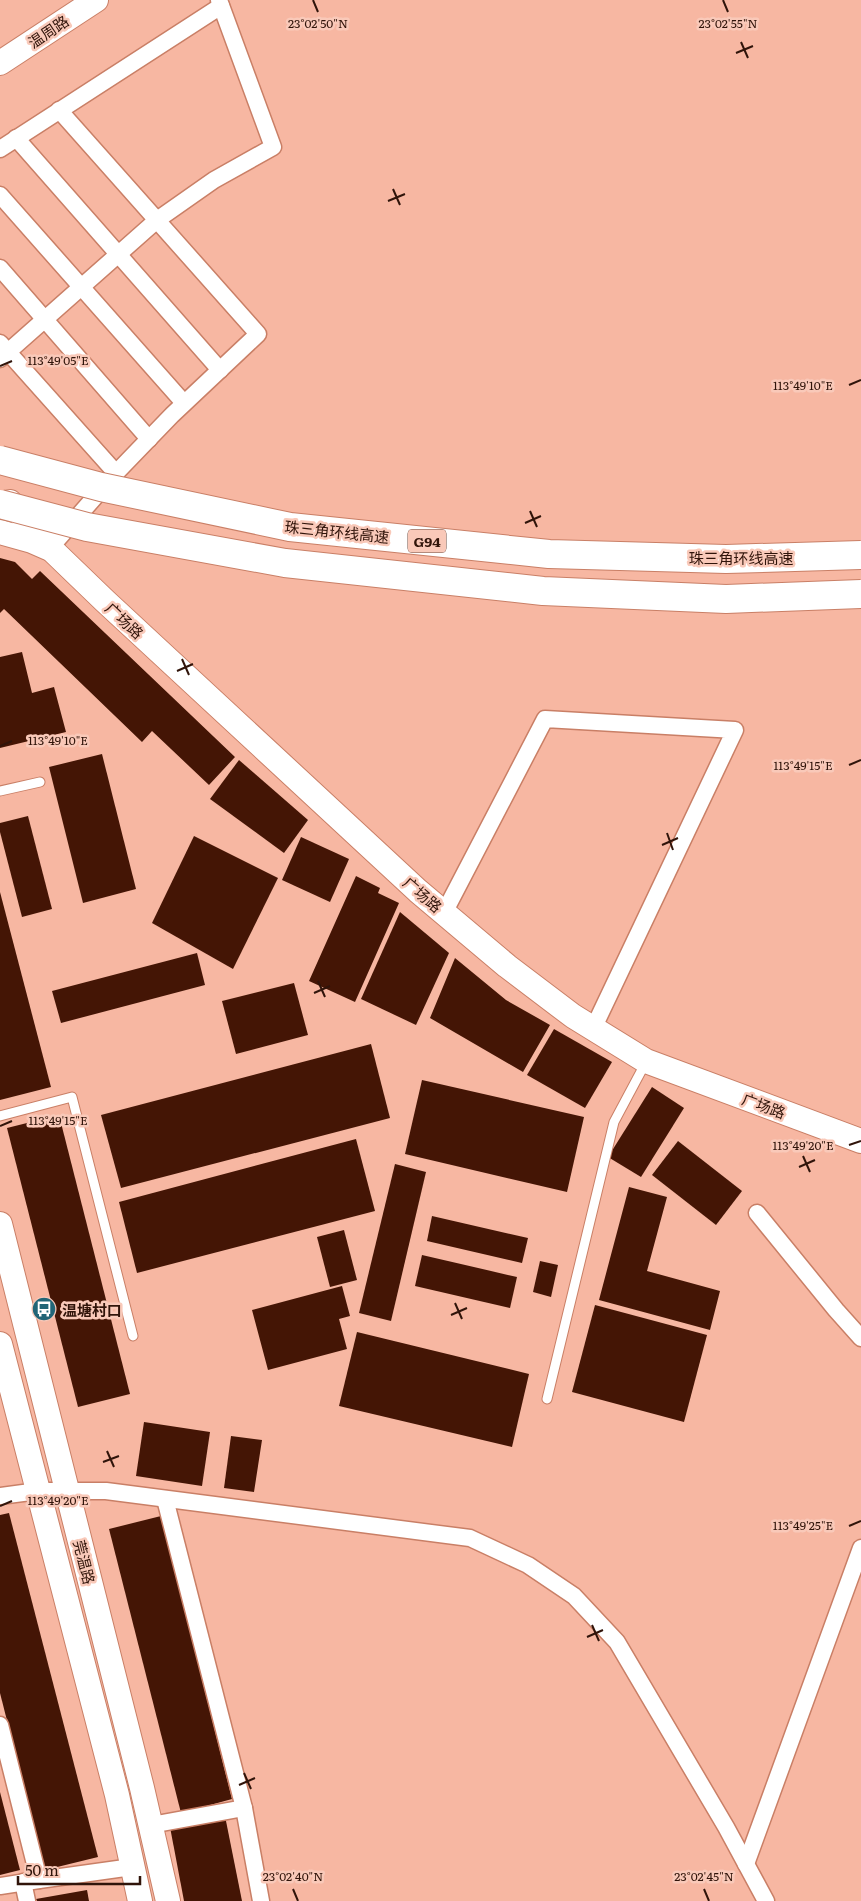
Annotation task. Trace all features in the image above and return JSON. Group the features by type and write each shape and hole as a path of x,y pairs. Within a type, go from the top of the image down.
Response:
{"highway":[{"name":"珠三角环线高速","path":"0,460 101,487 290,527 549,554 726,559 861,555"},
{"path":"0,504 87,528 285,564 524,589 726,599 861,594"}],"main road":[{"name":"温周路","path":"0,44 67,0"},
{"name":"温周路","path":"0,63 96,0"},
{"name":"广场路","path":"0,491 50,548 367,844 444,913 573,1016 646,1062 861,1141"},
{"name":"广场路","path":"0,532 50,548"},
{"path":"0,545 30,554 50,548"},
{"name":"莞温路","path":"0,1224 151,1825 168,1901"},
{"name":"莞温路","path":"0,1344 117,1794 140,1901"}],"street":[{"path":"0,149 220,3 273,147 214,180 157,220 45,320 3,351 116,474"},
{"path":"50,548 148,439 258,334 59,110"},
{"path":"16,138 220,370"},
{"path":"0,195 184,403"},
{"path":"0,268 148,439"},
{"path":"444,913 545,719 735,730 593,1028"},
{"path":"757,1212 861,1338"},
{"path":"0,1496 38,1491 106,1491 470,1538 528,1565 574,1596 617,1642 766,1901"},
{"path":"165,1499 244,1808 262,1901"},
{"path":"746,1864 861,1548"},
{"path":"0,1725 31,1881 27,1901"},
{"path":"151,1825 244,1808"},
{"path":"0,1886 132,1867"}],"lane":[{"path":"0,791 40,782"},
{"path":"547,1399 614,1122 646,1062"},
{"path":"0,1116 72,1097 133,1336"}],"building":[{"path":"0,558 15,562 32,579 40,571 235,757 209,785 152,731 142,742 4,609 0,613"},
{"path":"22,652 32,693 54,687 66,732 0,748 0,657"},
{"path":"102,754 136,889 83,903 49,767"},
{"path":"239,760 308,820 284,853 210,799"},
{"path":"28,816 52,909 22,917 0,832 0,823"},
{"path":"194,836 278,878 233,969 152,923"},
{"path":"301,837 349,859 330,902 282,880"},
{"path":"356,876 380,888 378,893 399,903 355,1002 309,981"},
{"path":"0,892 51,1087 0,1100"},
{"path":"400,912 449,953 416,1025 361,999"},
{"path":"197,953 205,985 61,1023 52,991"},
{"path":"455,958 506,1000 550,1025 523,1072 430,1018"},
{"path":"294,983 308,1035 236,1054 222,1001"},
{"path":"554,1029 612,1062 585,1108 527,1075"},
{"path":"371,1044 390,1118 121,1188 101,1115"},
{"path":"422,1080 584,1117 567,1192 405,1154"},
{"path":"652,1087 684,1108 641,1177 608,1157"},
{"path":"59,1115 130,1394 78,1407 7,1128"},
{"path":"356,1139 375,1211 137,1273 119,1202"},
{"path":"678,1141 742,1191 716,1225 652,1175"},
{"path":"395,1164 426,1172 391,1321 359,1313"},
{"path":"629,1187 667,1197 647,1271 720,1291 710,1330 599,1300"},
{"path":"432,1216 528,1238 522,1263 427,1241"},
{"path":"344,1230 357,1280 330,1287 317,1237"},
{"path":"422,1255 517,1277 510,1308 415,1286"},
{"path":"540,1261 558,1265 551,1297 533,1292"},
{"path":"342,1286 350,1316 339,1319 347,1349 268,1370 252,1310"},
{"path":"595,1305 707,1335 684,1422 572,1392"},
{"path":"357,1332 529,1374 512,1447 339,1406"},
{"path":"144,1422 210,1432 202,1486 136,1476"},
{"path":"231,1436 262,1440 254,1492 224,1488"},
{"path":"9,1513 98,1857 45,1870 0,1693 0,1515"},
{"path":"161,1516 232,1799 181,1813 109,1529"},
{"path":"0,1792 20,1870 0,1875"},
{"path":"225,1816 242,1901 184,1901 170,1827"},
{"path":"87,1890 89,1901 37,1901 36,1899"}],"place":[{"name":"温塘村口","path":"44,1309"}]}
